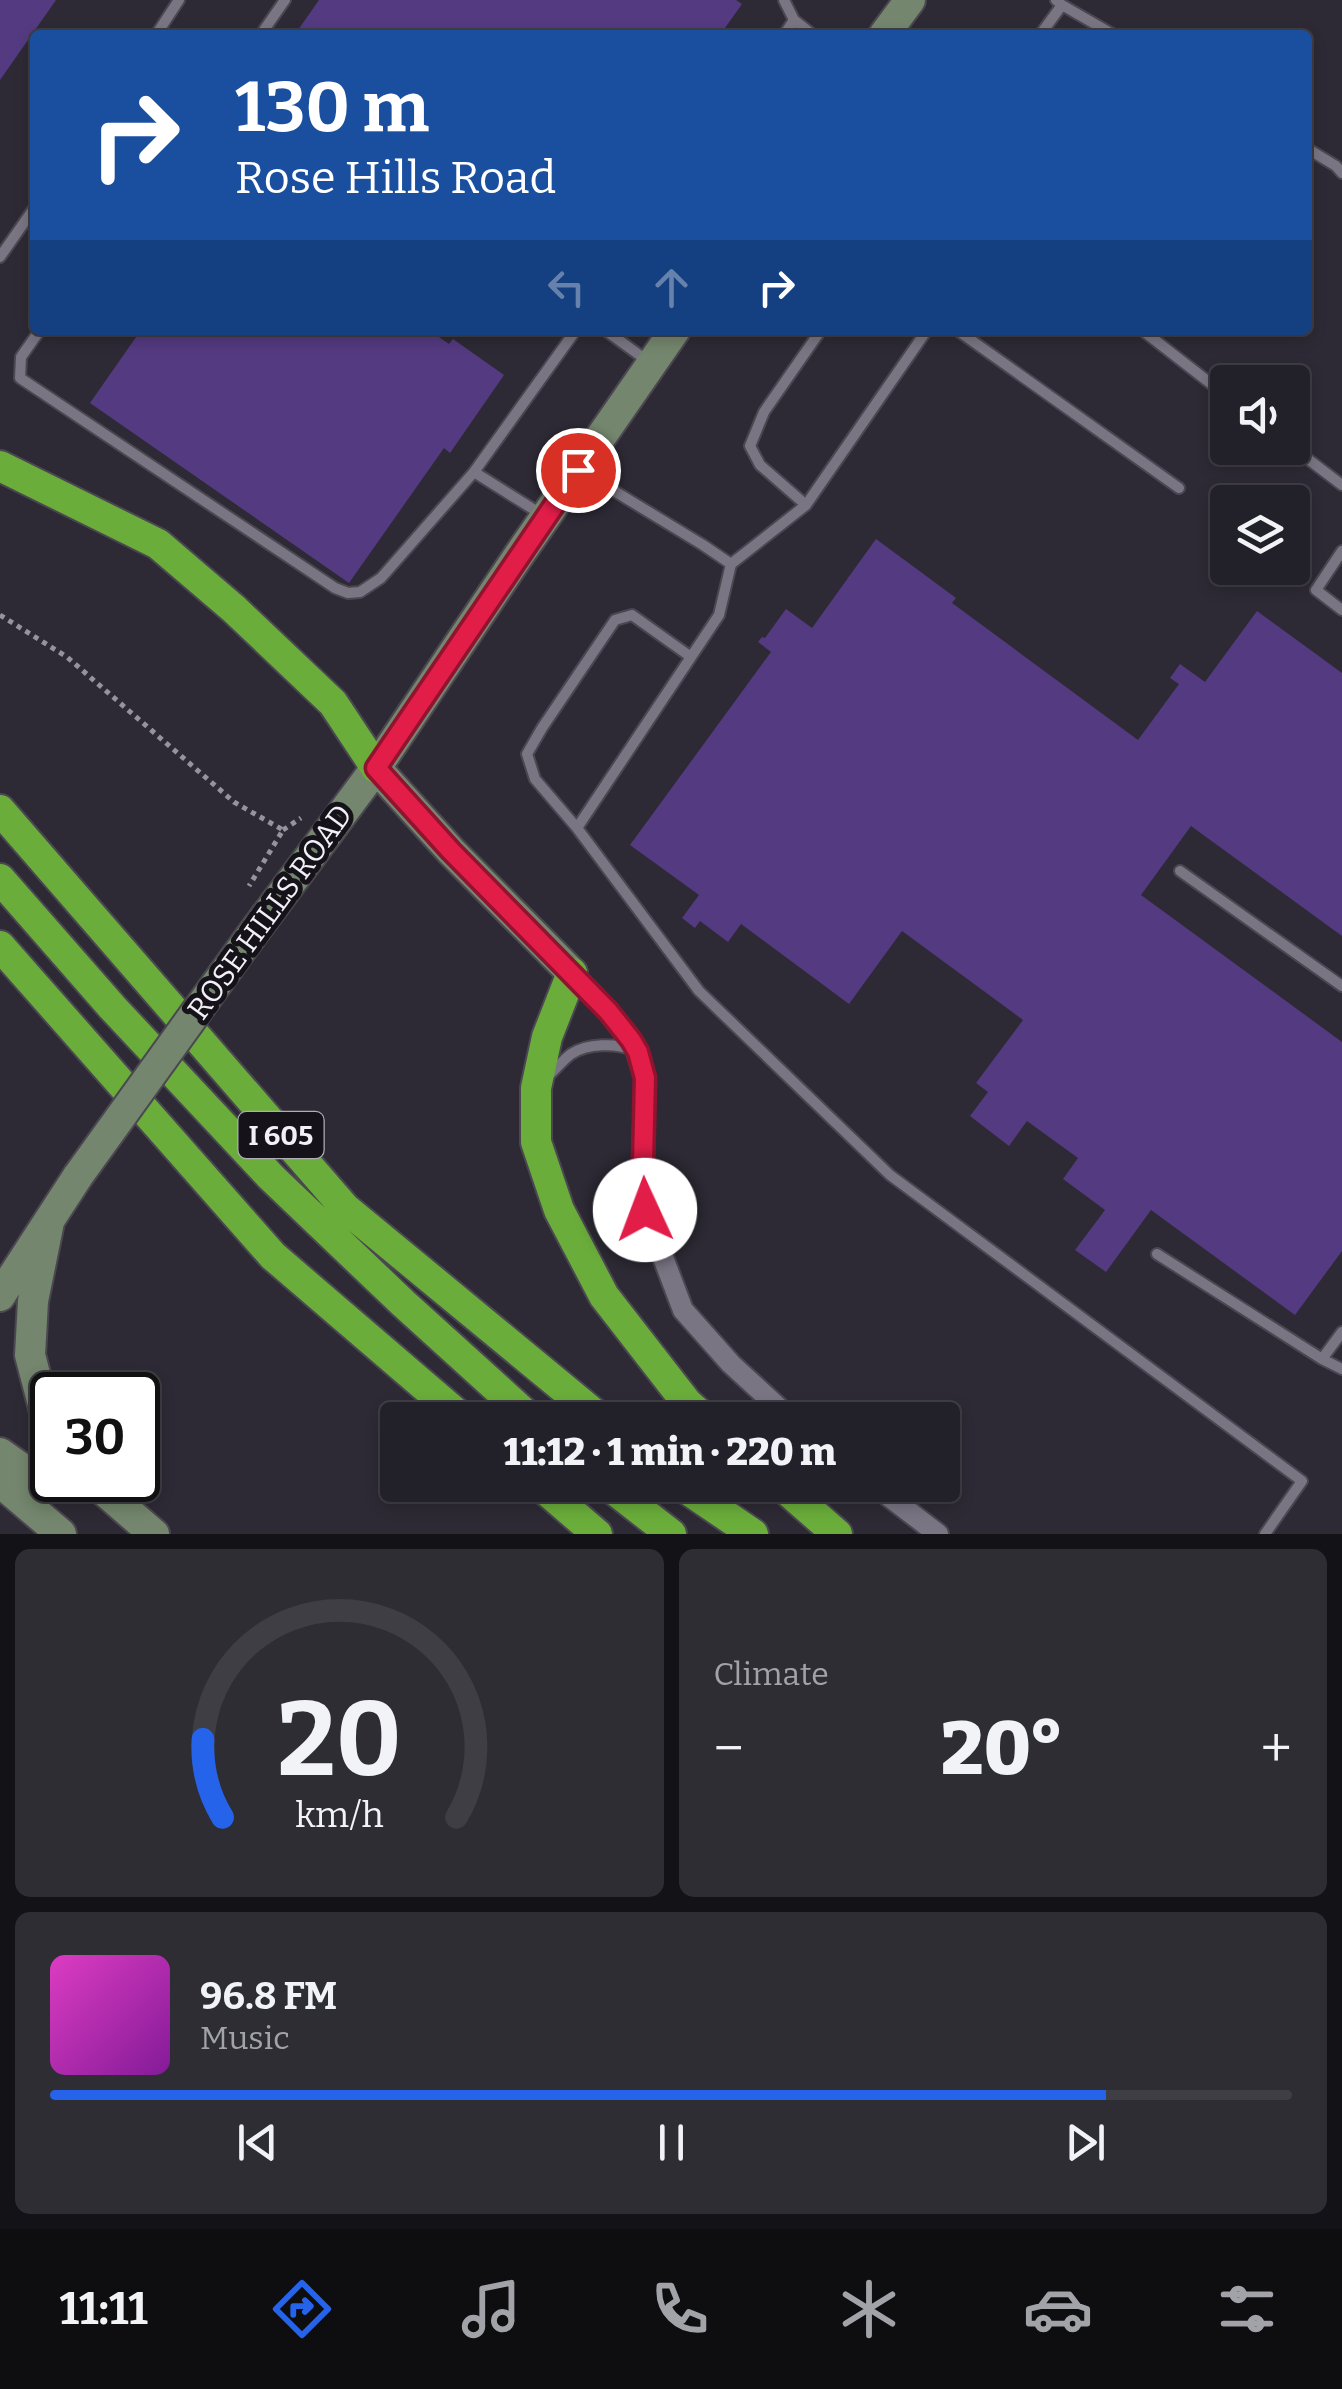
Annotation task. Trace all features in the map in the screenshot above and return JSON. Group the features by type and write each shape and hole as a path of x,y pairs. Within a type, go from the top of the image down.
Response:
{"highway":[{"path":"0,466 158,544 234,608 333,702 376,768"},
{"name":"I 605","path":"0,810 346,1208 580,1402"},
{"path":"0,879 112,1007 271,1177 512,1402"},
{"name":"I 605","path":"0,946 273,1256 443,1402"},
{"path":"572,973 547,1037 536,1088 536,1142 559,1210 604,1296 685,1402"},
{"path":"560,1502 597,1534"},
{"path":"630,1502 671,1534"},
{"path":"706,1502 753,1534"},
{"path":"800,1502 837,1534"}],"main road":[{"path":"888,30 910,0"},
{"name":"ROSE HILLS ROAD","path":"0,1296 78,1176 376,768 671,335"},
{"path":"376,768 451,851 572,973"},
{"path":"34,1372 30,1355 33,1301 48,1222"},
{"path":"0,1453 30,1472"},
{"path":"0,1482 61,1534"},
{"path":"114,1502 154,1534"}],"street":[{"path":"572,973 608,1011 638,1052 645,1078 645,1210 683,1310 773,1402"},
{"path":"896,1502 938,1534"}],"lane":[{"path":"159,30 179,0"},
{"path":"264,30 285,0"},
{"path":"784,0 794,20 807,30"},
{"path":"1043,30 1059,2 1106,30"},
{"path":"787,30 794,20"},
{"path":"1312,151 1342,173"},
{"path":"0,257 30,215"},
{"path":"36,335 21,357 20,378 348,593 360,592 382,578 474,472 572,335"},
{"path":"612,335 651,364"},
{"path":"806,505 760,465 750,446 764,412 818,335"},
{"path":"578,828 719,615 730,564 806,505 925,335"},
{"path":"964,335 1180,488"},
{"path":"1149,335 1210,382"},
{"path":"1310,461 1342,485"},
{"path":"578,470 730,564"},
{"path":"474,472 546,516"},
{"path":"1342,551 1316,590 1342,610"},
{"path":"691,657 632,615 615,620 528,754 535,778 578,828 699,991 890,1175 1302,1481 1264,1534"},
{"path":"1180,871 1342,986"},
{"path":"536,1088 573,1053 593,1046 621,1045 638,1052"},
{"path":"1157,1254 1342,1369"},
{"path":"1322,1358 1342,1332"}],"path":[{"path":"0,615 67,657 234,802 283,830 247,890"}],"building":[{"path":"0,0 56,0 35,30 30,30 30,37 0,80"},
{"path":"319,0 736,0 742,4 724,30 298,30"},
{"path":"138,335 436,335 449,344 453,339 504,375 450,453 444,448 349,583 90,403"},
{"path":"876,539 956,598 952,603 1138,740 1179,684 1170,678 1180,664 1205,682 1257,611 1342,673 1342,936 1191,826 1141,895 1342,1042 1342,1251 1295,1315 1151,1210 1106,1272 1075,1250 1105,1210 1063,1179 1078,1158 1027,1121 1009,1146 970,1116 988,1092 976,1083 1023,1020 902,931 849,1004 741,924 728,942 700,921 695,928 682,918 699,895 630,845 771,652 758,642 762,637 786,609 812,628"}],"route":[{"path":"578,470 376,768 451,851 608,1011 631,1040 645,1078 645,1210"}]}
